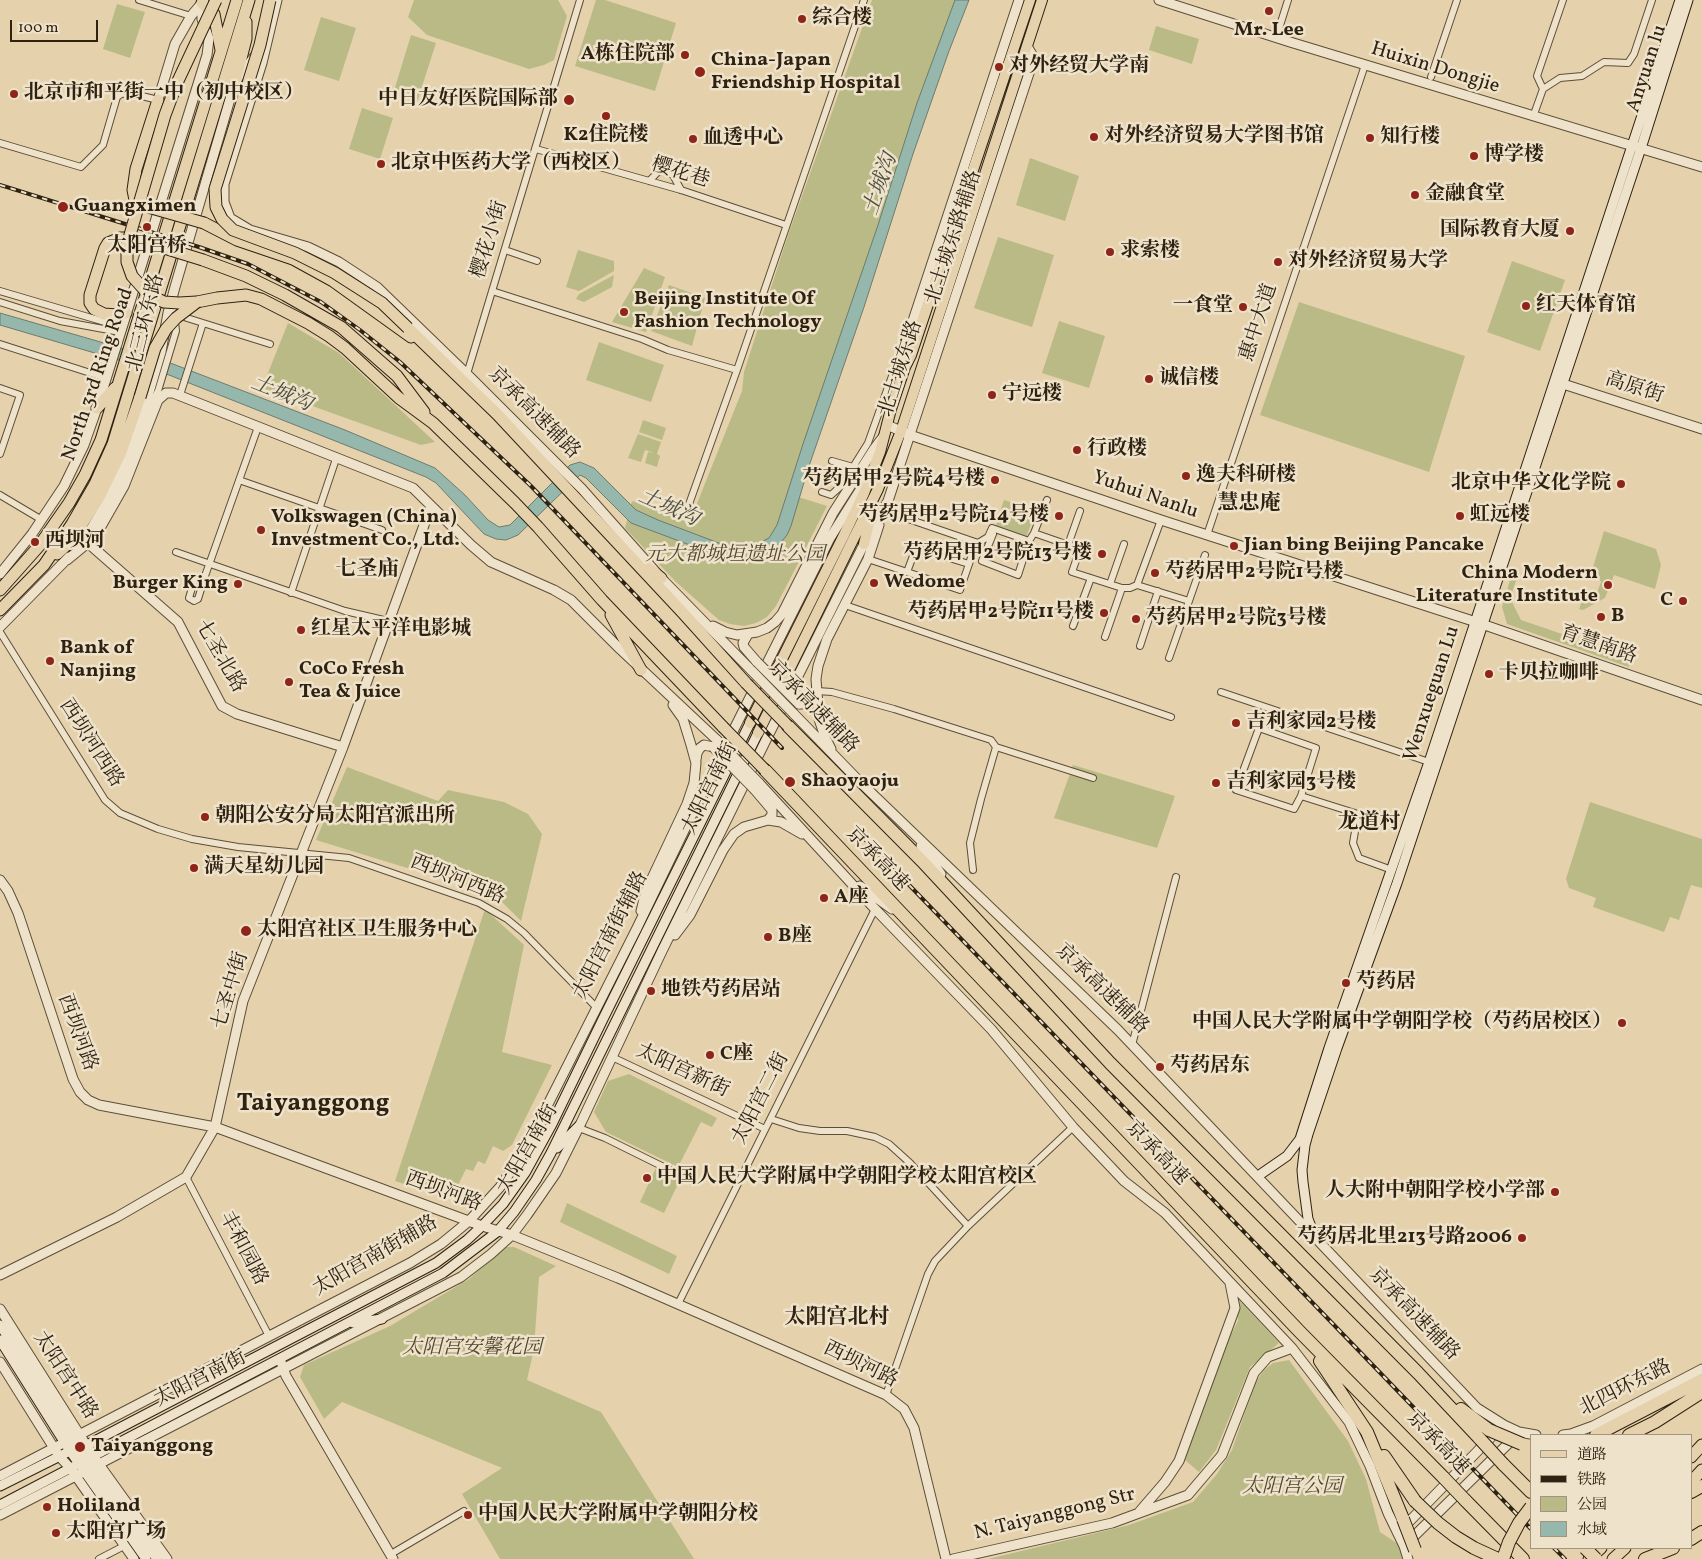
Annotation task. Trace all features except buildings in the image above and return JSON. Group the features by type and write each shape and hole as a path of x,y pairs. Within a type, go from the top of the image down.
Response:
{"highway":[{"path":"216,0 177,83 165,115 127,245 127,262 132,276 149,295 164,302 197,302 246,295 261,299 329,336 399,398 433,423 515,503 602,600 765,770"},
{"path":"221,52 237,0"},
{"path":"270,0 260,45 215,189 216,207 222,219 233,230 294,253 335,273 382,303 578,493 625,551 746,684 788,726"},
{"path":"203,2 214,14 221,52"},
{"path":"236,82 246,39 248,4"},
{"name":"北三环东路","path":"162,266 188,198 248,4"},
{"name":"北三环东路","path":"162,266 177,195 221,52"},
{"path":"158,100 136,169 133,190 136,200 148,207 204,223 237,240 293,260 333,281 435,354"},
{"path":"126,314 118,316 104,314 94,309 90,303 90,295 108,243 120,238 127,238 204,260 246,276 277,291 341,327 397,376 433,423"},
{"name":"North 3rd Ring Road","path":"0,590 39,546 70,502 85,475 101,440 133,335 162,266"},
{"name":"North 3rd Ring Road","path":"0,610 44,565 72,524 95,484 113,444 130,390 145,339 162,266"},
{"path":"44,565 71,542 98,499 121,452 155,348 166,328 197,302"},
{"path":"470,377 497,414"},
{"path":"97,408 117,385"},
{"path":"625,551 661,578"},
{"path":"602,600 641,670"},
{"name":"京承高速","path":"788,726 922,861 1110,1063 1418,1374 1530,1491"},
{"name":"京承高速","path":"765,770 1300,1332 1523,1559"},
{"path":"1300,1332 1415,1501 1456,1537 1498,1559"},
{"path":"1418,1374 1489,1430 1524,1440"},
{"path":"1598,1434 1702,1380"},
{"path":"1631,1434 1655,1422 1702,1392"},
{"path":"1367,1432 1404,1519 1411,1553"},
{"path":"1692,1456 1702,1445"},
{"path":"1692,1481 1702,1470"},
{"path":"1503,1559 1515,1529 1530,1508"},
{"path":"1586,1549 1596,1559"},
{"path":"1589,1559 1600,1549"},
{"path":"1613,1559 1624,1549"},
{"path":"1645,1559 1670,1549"}],"main road":[{"name":"北土城东路","path":"750,723 844,535 872,470 884,437 901,364 911,355 1030,0"},
{"name":"北土城东路","path":"762,737 905,433 1042,0"},
{"path":"864,544 878,489"}],"street":[{"path":"139,0 202,19"},
{"name":"北三环东路","path":"0,627 67,560 88,534 109,498 126,462 140,426 151,384 165,353 168,313 174,287 236,82 268,39 277,0"},
{"name":"樱花小街","path":"470,377 492,291 580,0"},
{"path":"688,506 737,370 864,0"},
{"name":"北土城东路辅路","path":"901,364 901,357 1019,0"},
{"name":"Huixin Dongjie","path":"1159,0 1276,38 1702,168"},
{"path":"1276,38 1288,0"},
{"path":"1431,77 1457,0"},
{"path":"1543,89 1537,76 1563,0"},
{"path":"1533,117 1543,89 1560,78 1582,76 1604,62 1628,64 1634,54 1652,0"},
{"name":"Anyuan lu","path":"1636,148 1680,0"},
{"name":"Anyuan lu","path":"1636,148 1688,0"},
{"path":"0,143 81,167 103,145 117,97 121,94 130,93 158,100 175,44 191,16 203,2"},
{"name":"北三环东路","path":"0,574 42,520 64,486 84,444 97,408 207,55 209,39 202,19 203,2"},
{"name":"京承高速辅路","path":"268,39 224,184 224,202 230,218 250,230 301,244 339,262 377,287 470,377 553,467"},
{"name":"惠中大道","path":"1207,535 1365,65"},
{"name":"Wenxueguan Lu","path":"1314,1237 1308,1219 1302,1170 1307,1140 1397,883 1479,623 1636,148"},
{"name":"樱花巷","path":"536,149 681,190 786,225"},
{"path":"649,181 659,171 663,170 673,175 681,190"},
{"path":"505,250 536,261"},
{"path":"140,426 158,391 165,353 176,331 173,308 174,287"},
{"path":"492,291 642,339 668,350 737,370"},
{"path":"0,292 120,332"},
{"path":"0,302 60,321 120,332"},
{"path":"173,308 186,318 270,344"},
{"path":"181,391 203,323"},
{"path":"0,344 107,375"},
{"path":"822,492 831,495 841,486 868,443 901,364"},
{"name":"高原街","path":"1559,383 1702,429"},
{"path":"0,388 20,395 0,454"},
{"path":"67,560 96,537 124,486 158,400 166,393 181,391 258,427 413,488 491,562 554,590 570,600 663,690 808,837 992,1029 1073,1127 1124,1181 1165,1213 1292,1348 1349,1422 1370,1466 1388,1512 1398,1533 1411,1553 1524,1440"},
{"name":"Yuhui Nanlu","path":"887,425 905,433 1160,520 1479,623"},
{"path":"205,576 258,427"},
{"path":"835,758 819,719 816,679 822,651 868,558 888,501 905,433"},
{"path":"705,621 725,632 737,635 748,634 767,628 775,622 782,614 833,513 874,449 884,437"},
{"path":"291,593 336,459"},
{"path":"832,461 852,467"},
{"path":"830,538 848,506 872,470"},
{"path":"239,480 382,530"},
{"name":"京承高速辅路","path":"578,493 705,621 835,758 1113,1024 1478,1408 1524,1440"},
{"path":"0,495 42,520"},
{"path":"995,529 982,561 1018,575 1029,541 1047,500"},
{"path":"551,1153 580,1127 762,737 888,501"},
{"name":"七圣中街","path":"0,1275 118,1217 186,1177 215,1127 243,1001 343,748 430,506"},
{"path":"885,510 978,543 988,537 992,528 1029,541"},
{"path":"1068,545 1080,511"},
{"path":"830,538 833,513"},
{"path":"1137,585 1160,520"},
{"path":"1034,533 1080,549 1072,572 1122,588 1130,588 1137,585 1189,601"},
{"name":"太阳宫南街辅路","path":"0,1476 410,1263 441,1244 469,1221 500,1187 522,1155 637,928 830,538"},
{"name":"七圣北路","path":"88,543 178,622 222,706 237,714 343,748"},
{"path":"1110,584 1124,544"},
{"path":"907,572 916,548 969,564"},
{"path":"868,558 960,590 973,551"},
{"path":"176,552 358,615 388,621"},
{"path":"1169,658 1205,555"},
{"path":"1074,626 1091,578"},
{"path":"1105,637 1122,588"},
{"path":"1140,646 1158,591"},
{"path":"845,604 1171,717"},
{"name":"Wenxueguan Lu","path":"1258,1176 1287,1156 1300,1139 1329,1048 1479,623"},
{"name":"育慧南路","path":"1479,623 1702,700"},
{"name":"西坝河西路","path":"0,632 105,800 120,813 158,829 192,839 238,848 349,858 488,908 507,919 524,933 596,1007"},
{"path":"748,634 743,643 744,647 799,704 809,704 816,691"},
{"path":"663,690 683,719 696,763"},
{"path":"816,691 832,692 894,709 991,740 996,747 1093,778"},
{"path":"1222,692 1429,762"},
{"name":"太阳宫南街","path":"0,1486 247,1362 436,1262 461,1245 482,1226 503,1204 525,1173 552,1124 750,723"},
{"path":"1259,728 1316,748 1301,796 1294,809 1236,790 1259,728"},
{"name":"太阳宫南街","path":"0,1516 85,1466 280,1358 443,1274 497,1232 520,1204 551,1153 762,737"},
{"path":"637,928 646,891 694,783 696,753 704,745 715,744"},
{"path":"973,870 970,843 996,747"},
{"path":"757,786 772,810 772,815 768,820"},
{"path":"1301,796 1358,814 1352,843 1359,858 1392,870"},
{"path":"662,951 690,915 723,850 734,834 744,827 768,820 781,822 808,837"},
{"path":"907,827 965,907"},
{"path":"843,874 909,922"},
{"path":"1132,1045 1176,877"},
{"name":"西坝河路","path":"0,880 8,891 18,913 73,1079 80,1092 88,1100 99,1105 215,1127 497,1232 512,1235 678,1304 886,1395 904,1409 914,1428 946,1559"},
{"name":"太阳宫二街","path":"678,1304 875,909"},
{"path":"596,1007 603,1019"},
{"name":"太阳宫新街","path":"612,1057 765,1129"},
{"path":"771,1119 799,1128 856,1133 875,1137 889,1144 910,1163 968,1226"},
{"path":"522,1155 552,1124"},
{"path":"580,1127 692,1181"},
{"name":"太阳宫南街","path":"0,1506 282,1370 461,1277 512,1235 556,1173 580,1127"},
{"path":"886,1395 928,1274 935,1261 968,1226 1073,1127"},
{"name":"丰和园路","path":"186,1177 269,1336"},
{"path":"1138,1513 1165,1482 1179,1460 1235,1308 1230,1282"},
{"name":"太阳宫中路","path":"0,1309 79,1448 85,1466 124,1546 134,1559"},
{"path":"348,1323 382,1319"},
{"name":"太阳宫中路","path":"0,1325 73,1438 79,1448 85,1466 146,1559"},
{"name":"太阳宫中路","path":"0,1340 73,1438"},
{"name":"N. Taiyanggong Str","path":"953,1559 1112,1522 1188,1495 1222,1455 1254,1373 1268,1357 1292,1348"},
{"path":"0,1361 9,1354"},
{"path":"280,1358 282,1370 392,1557 464,1510"},
{"name":"太阳宫中路","path":"0,1361 59,1456 85,1466 167,1559"},
{"path":"194,1375 247,1362"},
{"name":"北四环东路","path":"1566,1434 1594,1426 1702,1368"},
{"path":"1398,1533 1504,1425"},
{"name":"太阳宫中路","path":"85,1466 157,1559"},
{"path":"99,1559 124,1546"}],"green space":[{"path":"414,0 558,0 567,16 554,60 529,69 427,35 408,17"},
{"path":"596,0 605,0 676,23 655,91 575,66"},
{"name":"元大都城垣遗址公园","path":"872,0 957,0 792,495 827,506 776,606 767,617 756,623 744,626 730,624 719,620 675,581 625,528 632,501 680,517 692,516 742,391 744,372 787,238"},
{"path":"117,4 145,12 130,58 103,49"},
{"path":"321,17 356,28 339,81 304,70"},
{"path":"1156,26 1199,39 1192,64 1149,50"},
{"path":"411,35 436,43 417,102 393,94"},
{"path":"362,108 393,118 380,159 349,149"},
{"path":"1030,158 1079,176 1065,221 1016,205"},
{"path":"998,237 1054,255 1032,327 974,308"},
{"path":"578,250 614,261 614,271 579,291 566,287"},
{"name":"红天体育馆","path":"1512,261 1565,280 1540,351 1487,332"},
{"path":"644,268 665,277 646,332 612,322"},
{"path":"614,275 612,287 584,302 576,299 579,294"},
{"path":"669,285 705,298 692,346 651,331"},
{"path":"1299,302 1465,356 1429,472 1260,415"},
{"path":"1059,321 1105,336 1089,388 1042,373"},
{"path":"288,323 339,353 435,442 421,445 262,388"},
{"path":"599,342 664,365 651,402 586,380"},
{"path":"643,420 666,428 662,440 639,432"},
{"path":"638,434 661,442 657,454 660,456 657,467 645,463 648,452 654,453 645,450 641,462 628,458"},
{"path":"1004,500 1036,510 1026,538 995,528"},
{"path":"1604,531 1656,549 1661,565 1655,589 1614,575 1605,598 1583,610 1579,609 1582,601 1596,595 1601,582 1593,567"},
{"path":"1513,570 1519,572 1510,598 1521,620 1631,661 1629,667 1507,624 1502,607"},
{"path":"1073,765 1175,796 1157,848 1054,818"},
{"path":"347,767 438,801 448,790 504,802 528,814 542,834 521,921 495,895 316,840"},
{"path":"1590,802 1702,839 1702,888 1691,885 1679,920 1670,917 1664,932 1593,907 1596,898 1569,888 1566,879"},
{"path":"485,909 524,945 502,1052 552,1065 512,1145 503,1151 493,1146 485,1164 478,1161 473,1171 466,1169 458,1185 436,1177 432,1193 395,1181"},
{"path":"629,1074 717,1118 712,1127 701,1122 678,1167 606,1132 594,1112 608,1081"},
{"path":"656,1168 680,1180 664,1213 640,1202"},
{"path":"567,1203 677,1256 669,1274 560,1222"},
{"name":"太阳宫安馨花园","path":"505,1247 514,1247 556,1266 539,1277 534,1349 527,1380 601,1412 694,1559 500,1559 462,1494 502,1468 342,1402 324,1419 300,1377 304,1365 390,1326 469,1279"},
{"path":"1237,1298 1279,1343 1250,1367 1216,1450 1199,1472 1185,1460 1222,1352 1238,1321"},
{"name":"太阳宫公园","path":"1289,1360 1348,1441 1366,1479 1380,1532 1398,1544 1403,1559 988,1559 1129,1525 1193,1502 1217,1474 1232,1450 1255,1383 1264,1370 1273,1363"}],"water":[{"path":"955,0 969,0 913,154 864,307 808,469 791,526 787,535 778,546 756,558 743,561 730,560 631,523 586,478 580,475 518,535 506,540 496,539 484,534 436,483 426,477 169,375 0,325 0,313 173,364 345,430 435,468 465,495 488,520 499,527 510,525 570,465 580,462 594,468 636,510 724,545 739,549 750,548 769,538 777,525 917,103"}],"railway":[{"path":"0,185 248,264 321,302 360,330 400,362 531,486 782,748"},
{"path":"856,830 1530,1528"},
{"path":"1555,1549 1565,1559"}],"place":[{"name":"Mr. Lee","path":"1269,11"},
{"name":"综合楼","path":"802,19"},
{"name":"A栋住院部","path":"685,55"},
{"name":"对外经贸大学南","path":"999,67"},
{"name":"China-Japan Friendship Hospital","path":"700,72"},
{"name":"北京市和平街一中（初中校区）","path":"14,94"},
{"name":"中日友好医院国际部","path":"569,100"},
{"name":"K2住院楼","path":"606,116"},
{"name":"对外经济贸易大学图书馆","path":"1094,137"},
{"name":"知行楼","path":"1370,138"},
{"name":"血透中心","path":"693,139"},
{"name":"博学楼","path":"1474,156"},
{"name":"北京中医药大学（西校区）","path":"381,164"},
{"name":"金融食堂","path":"1415,195"},
{"name":"Guangximen","path":"63,207"},
{"name":"太阳宫桥","path":"147,227"},
{"name":"国际教育大厦","path":"1570,231"},
{"name":"求索楼","path":"1110,252"},
{"name":"对外经济贸易大学","path":"1278,262"},
{"name":"红天体育馆","path":"1526,306"},
{"name":"一食堂","path":"1243,307"},
{"name":"Beijing Institute Of Fashion Technology","path":"624,312"},
{"name":"诚信楼","path":"1149,379"},
{"name":"宁远楼","path":"992,395"},
{"name":"行政楼","path":"1077,450"},
{"name":"逸夫科研楼","path":"1186,476"},
{"name":"芍药居甲2号院4号楼","path":"995,480"},
{"name":"北京中华文化学院","path":"1621,484"},
{"name":"芍药居甲2号院14号楼","path":"1059,516"},
{"name":"虹远楼","path":"1460,516"},
{"name":"Volkswagen (China) Investment Co., Ltd.","path":"261,530"},
{"name":"西坝河","path":"35,542"},
{"name":"Jian bing Beijing Pancake","path":"1234,546"},
{"name":"芍药居甲2号院13号楼","path":"1102,554"},
{"name":"芍药居甲2号院1号楼","path":"1155,573"},
{"name":"Wedome","path":"874,583"},
{"name":"Burger King","path":"238,584"},
{"name":"China Modern Literature Institute","path":"1608,585"},
{"name":"C","path":"1683,601"},
{"name":"芍药居甲2号院11号楼","path":"1104,613"},
{"name":"B","path":"1601,617"},
{"name":"芍药居甲2号院3号楼","path":"1136,619"},
{"name":"红星太平洋电影城","path":"301,630"},
{"name":"Bank of Nanjing","path":"50,661"},
{"name":"卡贝拉咖啡","path":"1489,674"},
{"name":"CoCo Fresh Tea & Juice","path":"289,682"},
{"name":"吉利家园2号楼","path":"1236,723"},
{"name":"Shaoyaoju","path":"790,782"},
{"name":"吉利家园3号楼","path":"1216,783"},
{"name":"朝阳公安分局太阳宫派出所","path":"205,817"},
{"name":"满天星幼儿园","path":"194,868"},
{"name":"A座","path":"824,898"},
{"name":"太阳宫社区卫生服务中心","path":"246,931"},
{"name":"B座","path":"768,937"},
{"name":"芍药居","path":"1346,983"},
{"name":"地铁芍药居站","path":"651,991"},
{"name":"中国人民大学附属中学朝阳学校（芍药居校区）","path":"1622,1023"},
{"name":"C座","path":"710,1055"},
{"name":"芍药居东","path":"1160,1067"},
{"name":"中国人民大学附属中学朝阳学校太阳宫校区","path":"647,1178"},
{"name":"人大附中朝阳学校小学部","path":"1555,1192"},
{"name":"芍药居北里213号路2006","path":"1522,1238"},
{"name":"Taiyanggong","path":"80,1447"},
{"name":"Holiland","path":"47,1507"},
{"name":"中国人民大学附属中学朝阳分校","path":"468,1515"},
{"name":"太阳宫广场","path":"56,1533"}],"district":[{"name":"慧忠庵","path":"1249,505"},
{"name":"七圣庙","path":"367,571"},
{"name":"龙道村","path":"1369,824"},
{"name":"Taiyanggong","path":"313,1105"},
{"name":"太阳宫北村","path":"837,1319"}],"water label":[{"name":"土城沟","path":"882,185"},
{"name":"土城沟","path":"281,395"},
{"name":"土城沟","path":"668,509"}]}
